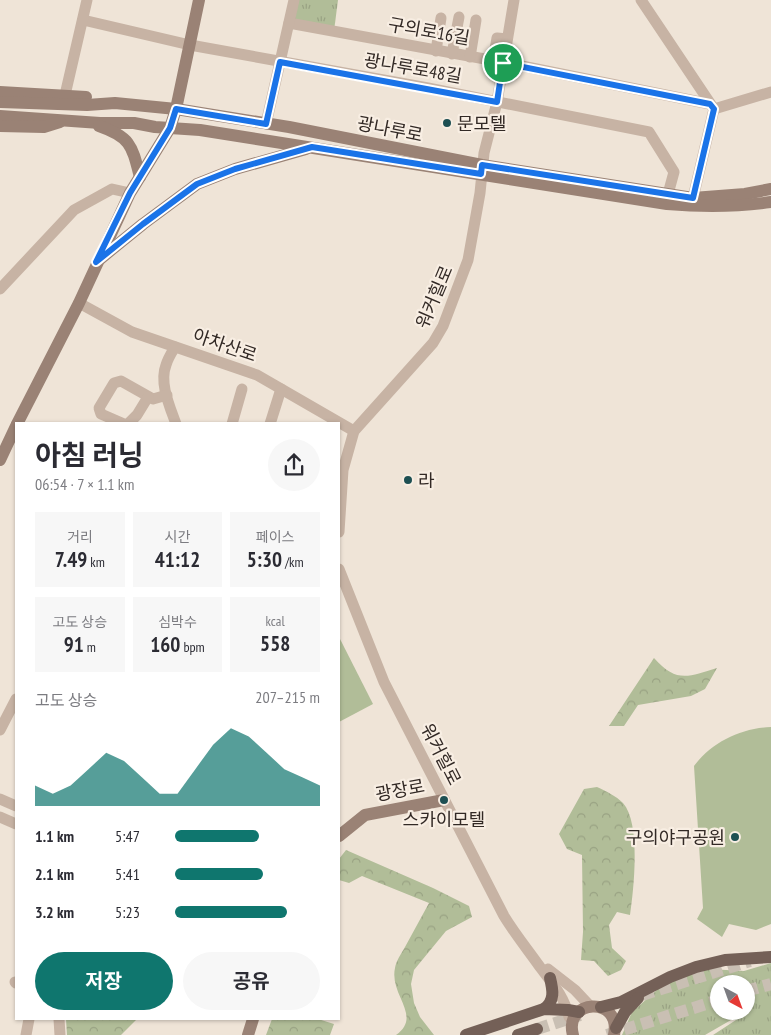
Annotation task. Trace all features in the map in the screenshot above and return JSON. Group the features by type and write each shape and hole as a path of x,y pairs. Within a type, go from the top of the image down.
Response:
{"main road":[{"path":"18,422 130,193 170,128 176,109 199,0"},
{"path":"0,92 92,97 116,103"},
{"name":"광나루로","path":"0,102 116,103 176,109 289,127 481,170 667,204 725,207 771,202"},
{"name":"광나루로","path":"0,116 134,123 155,128 200,130 312,147 693,198 745,194 771,189"},
{"path":"0,126 44,127 67,119"},
{"path":"85,121 117,132 128,143 133,151 140,177"},
{"path":"96,262 197,184 235,169 312,147"},
{"path":"0,460 15,429"},
{"name":"광장로","path":"340,835 365,815 444,800"},
{"path":"466,1035 544,1010 584,1009 620,1002 670,977 710,963 771,957"},
{"path":"544,1010 549,1006 554,992 550,978"},
{"path":"615,1031 620,1018 629,1006 651,987"},
{"path":"572,1030 574,1019 584,1009"},
{"path":"584,1009 613,1017 615,1031"},
{"path":"248,1035 253,1020"},
{"path":"518,1035 537,1029"}],"street":[{"path":"66,95 87,0"},
{"path":"266,124 294,0"},
{"name":"워커힐로","path":"340,516 343,470 354,431 433,344 443,326 468,260 480,193 481,170 497,102 498,62 507,39 514,0"},
{"path":"641,0 712,106 693,198"},
{"path":"452,54 459,17"},
{"path":"436,51 441,18"},
{"path":"83,20 190,45"},
{"path":"470,56 476,20"},
{"name":"구의로16길","path":"289,23 470,56 712,106 771,92"},
{"name":"광나루로48길","path":"190,45 649,132 674,172 668,194"},
{"path":"0,289 74,210 112,189 130,193"},
{"name":"아차산로","path":"78,303 132,332 257,375 338,422"},
{"path":"175,347 165,366 164,378 175,422"},
{"path":"119,422 99,412 99,408 114,383 121,381 148,397 158,399 167,395"},
{"path":"233,422 242,389"},
{"path":"271,422 281,389"},
{"path":"132,422 148,397"},
{"name":"아차산로","path":"340,423 354,431"},
{"name":"워커힐로","path":"340,572 384,682 504,916 525,947 559,990 584,1009"},
{"path":"0,730 15,701"},
{"path":"0,799 15,806"},
{"path":"0,817 15,824"},
{"name":"워커힐로","path":"525,947 575,990 584,1009"},
{"path":"26,1035 29,1020"},
{"path":"59,1020 60,1035"}],"green space":[{"path":"294,0 338,0 334,31 289,23"},
{"path":"340,639 373,704 340,721"},
{"path":"654,658 676,675 698,674 717,668 705,689 691,696 638,705 624,726 609,726"},
{"name":"구의야구공원","path":"771,727 771,924 756,930 729,924 722,937 697,919 703,908 694,766 701,757 718,743 738,733"},
{"path":"597,787 623,803 629,812 635,857 630,915 617,912 609,925 612,948 626,961 621,970 608,976 594,961 581,960 583,932 582,855 567,849 559,834 584,789"},
{"path":"346,850 469,906 472,917 446,931 414,970 411,984 414,1003 420,1017 434,1035 396,1035 403,1028 406,1013 394,978 396,965 429,903 362,876 349,883 340,880 340,858"},
{"path":"771,963 771,1035 713,1035 736,1020 755,1020 755,975 710,975 710,1020 731,1020 705,1035 622,1035 632,1012 667,981 708,969 744,971"},
{"path":"66,1020 136,1020 121,1035 67,1035"},
{"path":"272,1020 321,1020 334,1024 330,1035 266,1035"}],"tunnel":[{"path":"642,995 750,961"},
{"path":"755,988 771,984"},
{"path":"607,1035 710,1003"},
{"path":"537,1029 580,1015"}],"place":[{"name":"문모텔","path":"447,123"},
{"name":"라","path":"408,480"},
{"name":"스카이모텔","path":"444,800"},
{"name":"구의야구공원","path":"735,837"}],"route":[{"path":"280,62 497,102 503,63 710,104 714,109 693,198 482,165 481,174 312,147 235,169 197,184 96,262 130,193 170,128 176,109 266,124 280,62"}]}
